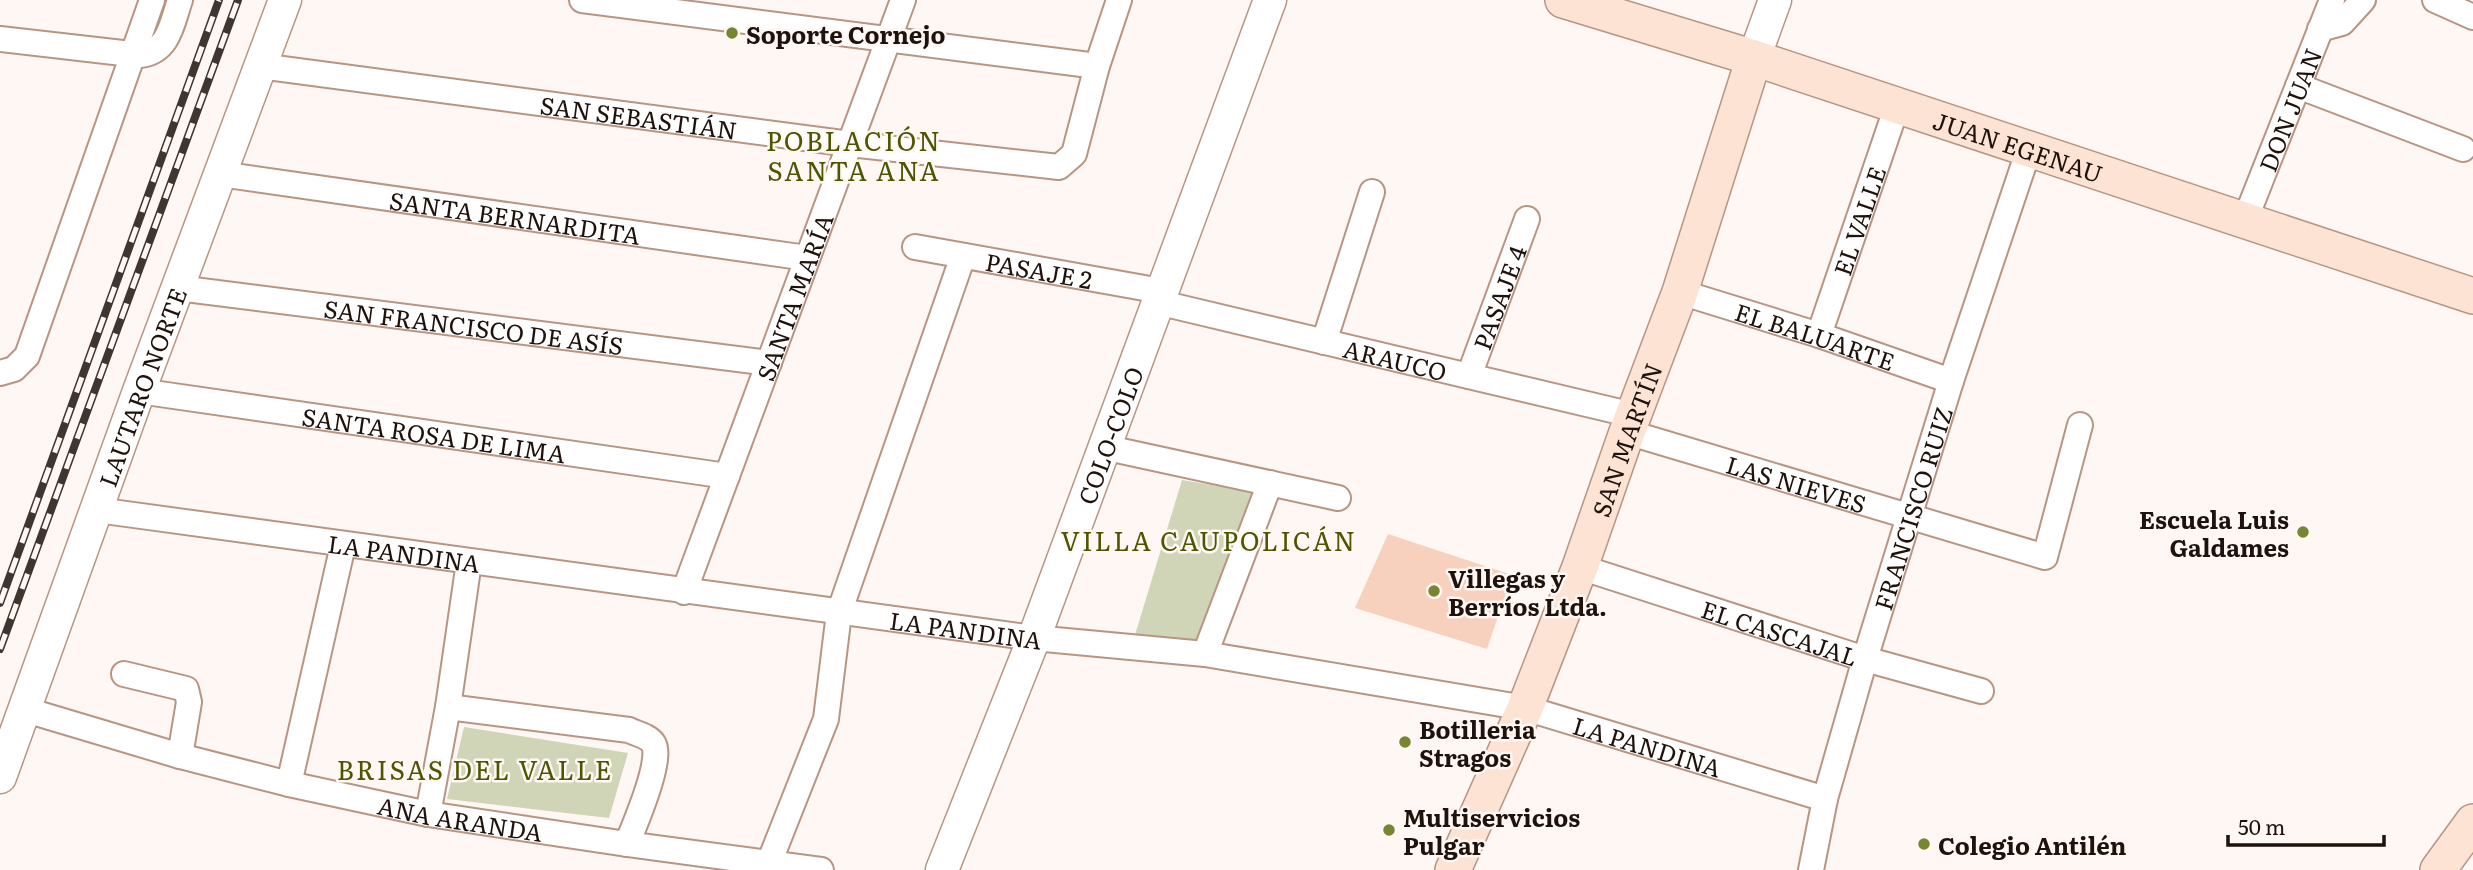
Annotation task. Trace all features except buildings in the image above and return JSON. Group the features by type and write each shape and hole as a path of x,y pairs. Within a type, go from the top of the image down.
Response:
{"main road":[{"name":"JUAN EGENAU","path":"1563,0 1754,58 2473,296"},
{"name":"SAN MARTÍN","path":"1453,870 1525,708 1580,567 1630,423 1680,292 1754,58"},
{"path":"2438,870 2473,822"}],"street":[{"path":"7,371 27,356 152,0"},
{"path":"3,46 149,54 163,45 180,0"},
{"name":"LAUTARO NORTE","path":"0,777 139,391 285,0"},
{"path":"582,0 1097,66 1118,0"},
{"name":"SANTA MARÍA","path":"684,592 903,0"},
{"name":"COLO-COLO","path":"942,870 1034,638 1270,0"},
{"name":"SAN MARTÍN","path":"1754,58 1775,0"},
{"name":"DON JUAN","path":"2245,220 2332,0"},
{"path":"2320,29 2342,23 2363,0"},
{"path":"2435,0 2473,17"},
{"name":"SAN SEBASTIÁN","path":"260,66 850,144 1059,166 1074,154 1097,66"},
{"path":"2298,86 2463,149"},
{"name":"EL VALLE","path":"1819,335 1897,106"},
{"name":"FRANCISCO RUIZ","path":"1811,870 1825,799 1865,659 1951,381 2029,149"},
{"name":"SANTA BERNARDITA","path":"220,174 807,258"},
{"path":"1324,342 1372,191"},
{"name":"PASAJE 4","path":"1469,376 1527,219"},
{"name":"PASAJE 2","path":"915,247 1159,296"},
{"path":"769,863 826,719 839,613 963,256"},
{"name":"SAN FRANCISCO DE ASÍS","path":"178,288 769,363"},
{"name":"EL BALUARTE","path":"1680,292 1819,335 1951,381"},
{"name":"ARAUCO","path":"1159,296 1324,342 1469,376 1630,423"},
{"name":"SANTA ROSA DE LIMA","path":"139,391 727,476"},
{"name":"LAS NIEVES","path":"1630,423 1910,516 2045,557 2080,425"},
{"path":"1103,447 1338,498"},
{"path":"1205,654 1270,483"},
{"name":"LA PANDINA","path":"97,510 839,613 1034,638 1205,654 1525,708 1825,799"},
{"path":"289,784 344,544"},
{"path":"428,814 448,707 469,562"},
{"name":"EL CASCAJAL","path":"1580,567 1865,659 1981,691"},
{"path":"124,674 186,689 189,702 180,756"},
{"path":"448,707 629,730 646,737 657,752 654,769 627,844"},
{"name":"ANA ARANDA","path":"26,710 180,756 289,784 428,814 821,870"}],"green space":[{"path":"1182,480 1253,492 1201,642 1135,635"},
{"path":"464,727 628,753 609,818 447,799"}],"railway":[{"path":"0,603 219,0"},
{"path":"0,649 238,0"}],"place":[{"name":"Soporte Cornejo","path":"732,33"},
{"name":"Escuela Luis Galdames","path":"2303,532"},
{"name":"Villegas y Berríos Ltda.","path":"1434,591"},
{"name":"Botilleria Stragos","path":"1405,742"},
{"name":"Multiservicios Pulgar","path":"1389,830"},
{"name":"Colegio Antilén","path":"1924,844"}],"district":[{"name":"POBLACIÓN SANTA ANA","path":"854,154"},
{"name":"VILLA CAUPOLICÁN","path":"1209,539"},
{"name":"BRISAS DEL VALLE","path":"475,768"}]}
